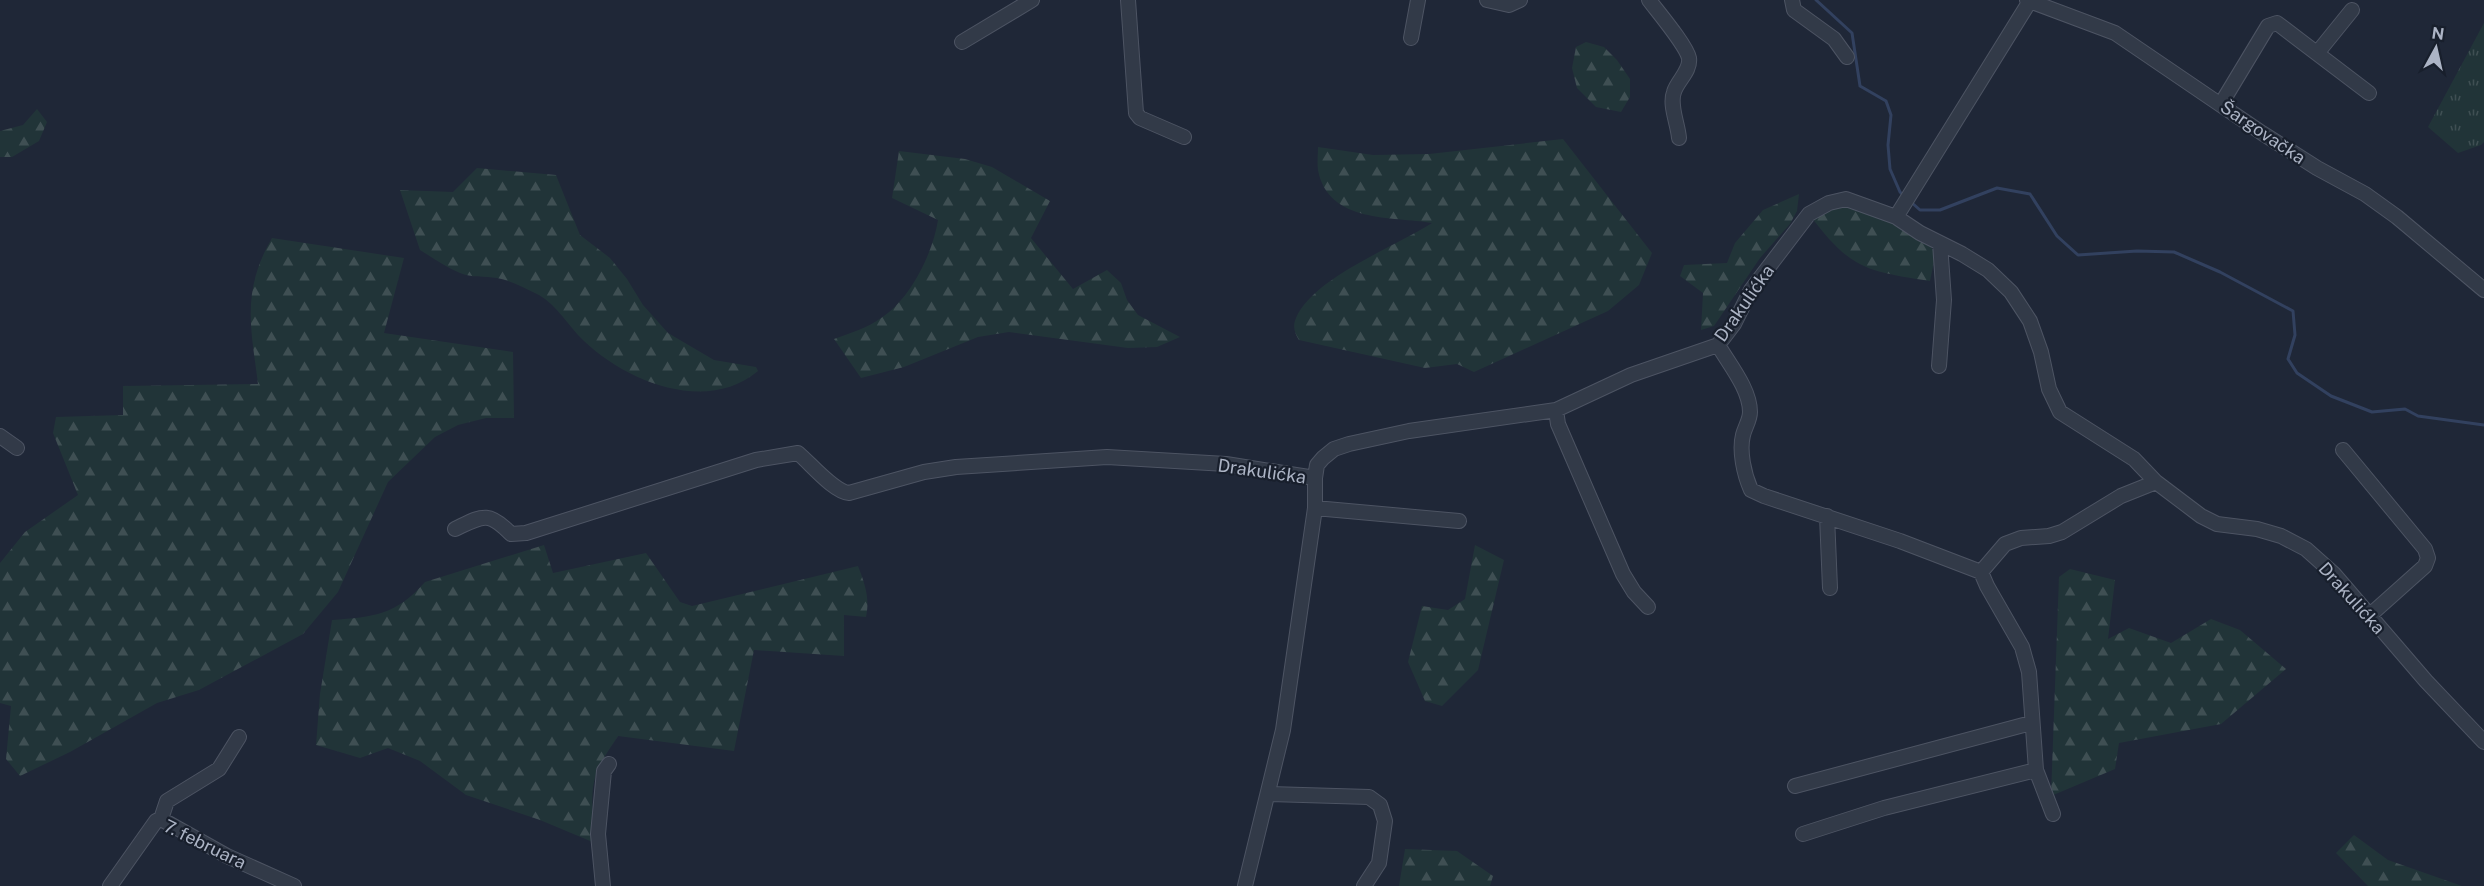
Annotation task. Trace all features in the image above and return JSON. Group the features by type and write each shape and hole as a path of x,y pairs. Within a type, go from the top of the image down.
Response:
{"street":[{"path":"962,42 1032,0"},
{"path":"1128,0 1136,113 1140,118 1184,137"},
{"path":"1411,38 1418,0"},
{"path":"1487,0 1509,5 1520,0"},
{"path":"1649,0 1689,59 1688,69 1674,90 1672,100 1679,138"},
{"path":"1792,0 1794,10 1820,26 1834,39 1847,57"},
{"path":"1896,217 1906,197 2029,0"},
{"name":"Šargovačka","path":"2029,0 2115,33 2317,168 2366,194 2484,290"},
{"path":"2318,52 2352,10"},
{"path":"2221,104 2268,26 2277,23 2369,93"},
{"name":"Drakulićka","path":"455,529 481,516 494,518 511,534 526,533 756,460 798,453 842,493 924,472 956,467 1107,457 1226,464 1315,478 1317,465 1323,458 1334,449 1349,444 1409,431 1556,410 1631,375 1718,345 1734,324 1751,290 1809,214 1829,203 1846,199 1896,217 1920,233 1988,270 2011,292 2030,321 2041,352 2049,389 2061,412 2134,459 2156,483 2184,505 2217,524 2273,534 2306,549 2334,574 2426,681 2484,742"},
{"path":"1939,366 1944,300 1940,243"},
{"path":"1718,345 1744,390 1749,405 1750,419 1742,440 1743,462 1751,490 1981,572 2022,647 2030,672 2031,723 2036,770 2053,814"},
{"path":"1556,410 1558,424 1623,574 1634,592 1648,607"},
{"path":"0,436 17,448"},
{"path":"2343,450 2425,549 2428,558 2425,566 2368,616"},
{"path":"1245,886 1283,730 1315,508 1315,478"},
{"path":"1981,572 2005,544 2022,538 2042,537 2062,532 2121,496 2156,483"},
{"path":"1315,508 1459,521"},
{"path":"1827,516 1830,588"},
{"path":"1795,786 2031,723"},
{"path":"161,819 167,801 219,769 239,736"},
{"path":"603,886 598,834 604,771 609,764"},
{"path":"1803,834 1884,808 2036,770"},
{"path":"1268,794 1369,797 1376,801 1380,805 1385,821 1384,831 1379,863 1364,886"},
{"name":"7. februara","path":"110,886 156,821 161,819 227,856 294,886"}],"green space":[{"path":"2484,23 2484,142 2458,153 2428,127"},
{"path":"1586,42 1604,47 1617,60 1630,79 1630,97 1621,112 1596,107 1577,88 1572,68 1576,47"},
{"path":"37,109 47,122 39,141 12,157 0,157 0,131 23,125"},
{"path":"1563,139 1652,253 1639,285 1608,311 1474,372 1457,364 1425,368 1299,340 1294,330 1296,318 1305,303 1320,289 1357,264 1432,223 1381,217 1348,209 1335,200 1324,187 1318,170 1318,147 1373,155 1429,154"},
{"path":"899,151 965,159 992,167 1050,201 1031,238 1073,289 1107,270 1121,283 1127,300 1138,315 1180,337 1157,347 1128,348 1009,332 978,337 904,367 861,378 834,339 876,322 901,300 925,261 938,220 892,198"},
{"path":"477,168 556,175 580,235 610,258 627,279 643,305 668,333 714,360 756,367 758,371 738,384 715,390 692,391 668,388 645,380 602,356 578,335 552,305 539,295 503,279 460,273 420,250 400,190 453,192"},
{"path":"1799,194 1797,211 1790,224 1760,258 1714,326 1701,330 1703,293 1680,276 1684,265 1727,263 1735,243 1763,210"},
{"path":"1846,199 1916,235 1936,252 1930,281 1874,270 1848,257 1836,246 1809,214"},
{"path":"272,238 404,258 384,333 513,352 514,418 486,418 458,425 435,437 388,482 338,592 303,634 199,690 157,703 70,752 20,776 6,759 11,706 0,703 0,563 25,532 78,495 53,433 56,417 123,415 123,386 258,384 251,327 252,293 262,257"},
{"path":"544,545 553,573 646,553 680,602 692,606 858,566 866,591 866,617 844,615 844,656 754,650 734,751 618,736 601,764 594,782 592,804 595,843 540,820 466,795 420,761 388,748 360,758 316,745 320,694 332,620 383,612 404,601 425,582"},
{"path":"1475,545 1504,560 1478,670 1442,706 1425,701 1408,662 1422,606 1448,610 1465,599"},
{"path":"2070,569 2115,580 2108,639 2129,628 2171,643 2211,619 2240,630 2286,669 2221,724 2119,743 2115,769 2051,796 2059,577"},
{"path":"2354,835 2388,860 2462,886 2368,886 2336,853"},
{"path":"1405,849 1457,851 1493,876 1490,886 1399,886"}],"waterway":[{"path":"1816,0 1852,33 1860,86 1886,101 1891,115 1888,145 1890,169 1904,196"},
{"path":"1911,202 1920,210 1940,210 1997,188 2030,194 2057,236 2078,255 2137,251 2174,252 2220,272 2293,311 2295,335 2288,359 2297,373 2331,396 2372,412 2405,409 2418,416 2484,425"}]}
